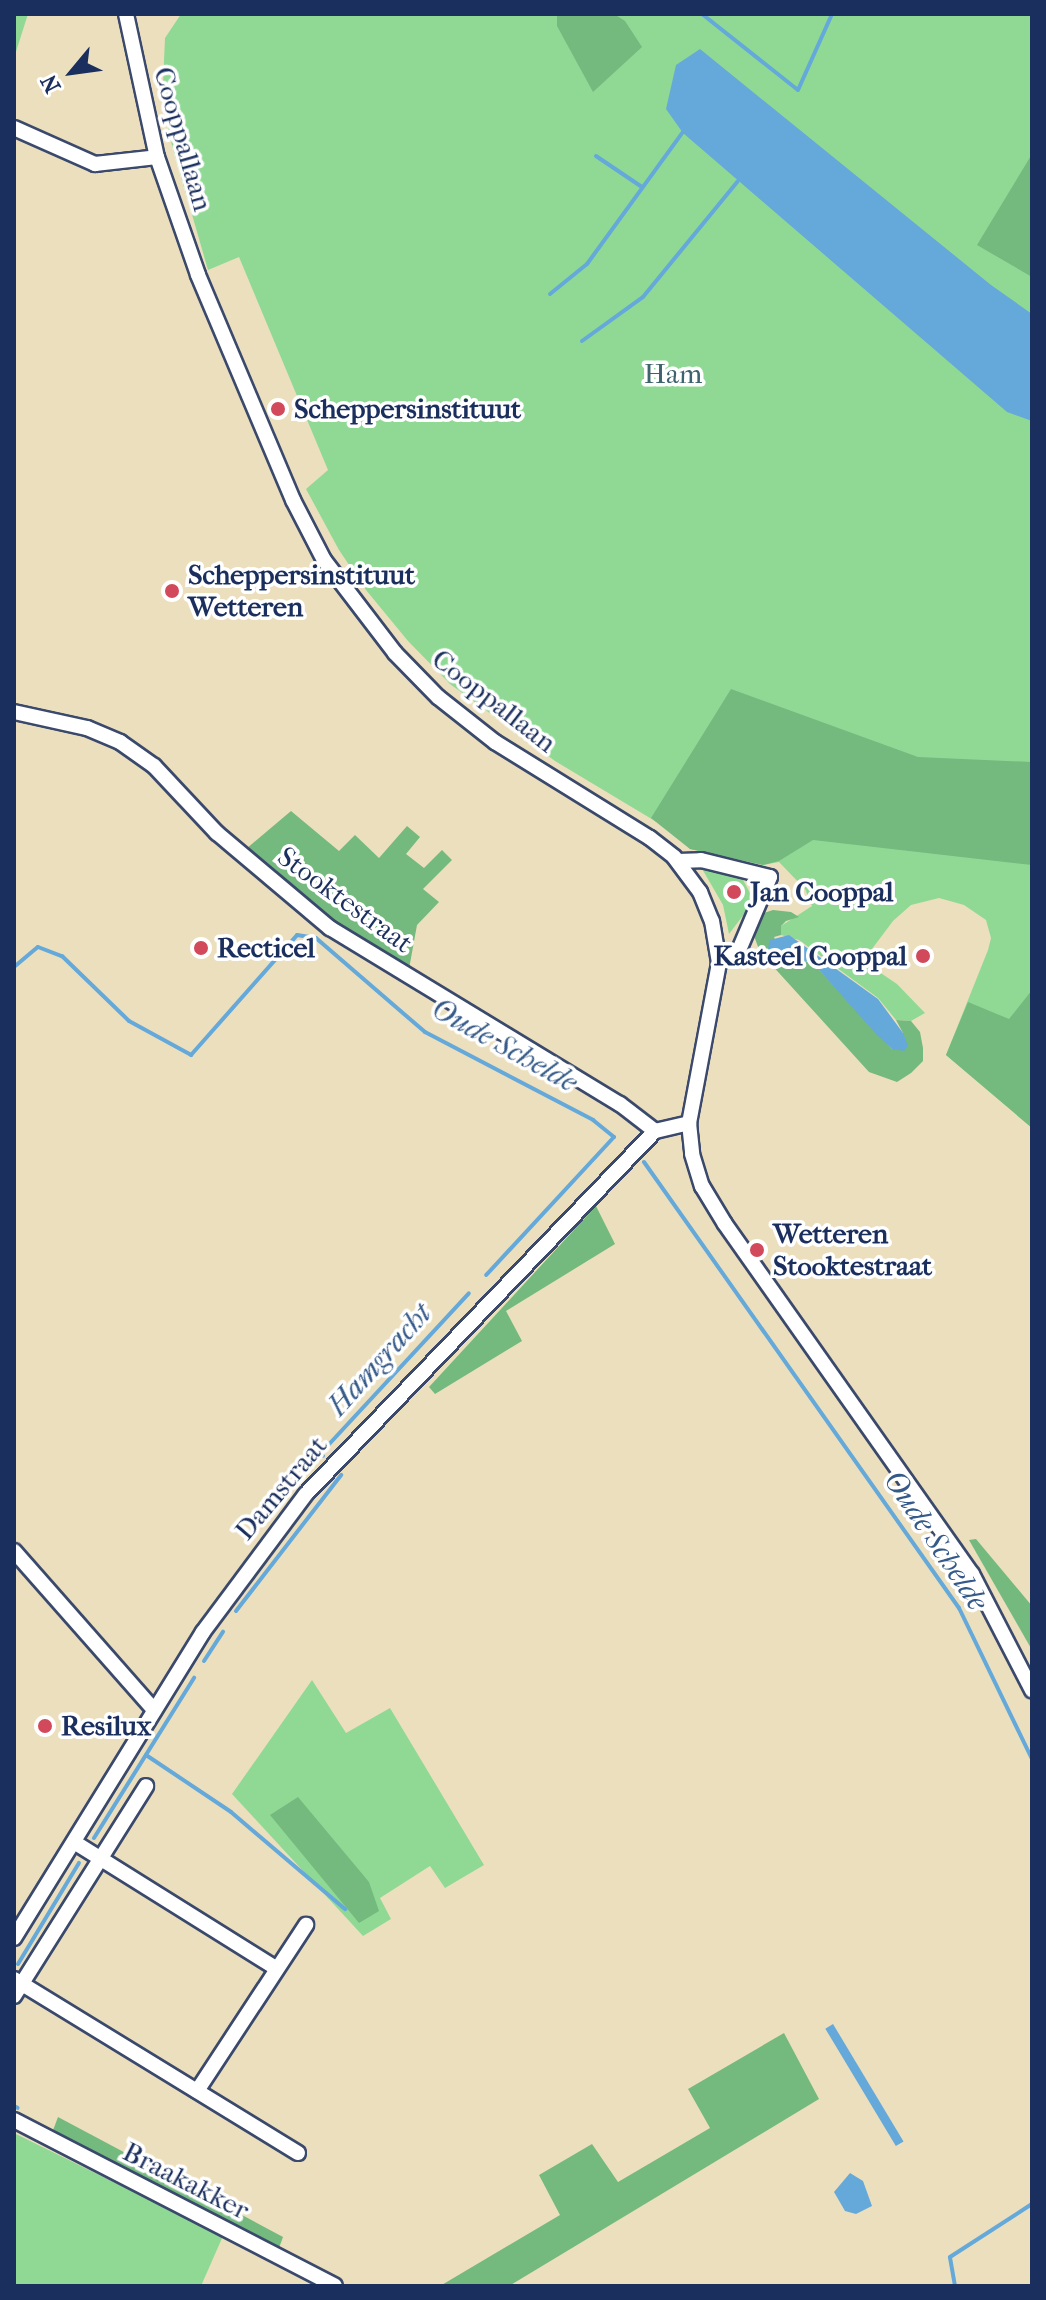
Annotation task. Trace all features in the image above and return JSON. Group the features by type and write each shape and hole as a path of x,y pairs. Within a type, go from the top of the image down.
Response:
{"street":[{"name":"Cooppallaan","path":"126,14 157,157 198,275 293,500 317,548 352,601 395,653 438,697 495,742 650,838 678,861 707,906 719,963 689,1123 696,1171 712,1204 972,1574 1032,1690"},
{"path":"14,128 95,164 157,157"},
{"name":"Stooktestraat","path":"14,712 87,728 120,742 154,766 217,833 330,928 620,1104 655,1131"},
{"path":"678,861 701,860 770,877 739,950 719,963"},
{"path":"655,1131 689,1123"},
{"name":"Damstraat","path":"14,1938 203,1632 306,1494 655,1131"},
{"path":"14,1551 154,1710"},
{"path":"146,1786 17,1987 298,2153"},
{"path":"74,1842 277,1969"},
{"path":"197,2091 306,1925"},
{"name":"Braakakker","path":"14,2120 335,2286"}],"green space":[{"path":"14,14 28,14 14,58"},
{"name":"Ham","path":"181,14 1032,14 1032,1128 946,1055 988,950 991,938 986,920 964,905 939,898 911,905 893,921 863,961 897,984 925,1013 911,1021 896,1020 878,998 799,940 781,935 781,926 812,906 805,889 779,862 763,865 690,849 670,830 555,761 450,684 408,641 366,590 339,550 306,489 328,470 239,257 208,270 169,135 163,83 165,38"},
{"path":"557,14 614,14 625,21 642,47 593,92 557,26"},
{"path":"1032,154 1032,277 977,245"},
{"path":"731,689 918,757 1032,762 1032,865 813,840 779,861 763,865 690,849 651,818"},
{"path":"291,811 339,851 355,835 379,858 407,826 420,837 406,854 424,868 442,850 452,860 423,889 439,902 417,925 409,969 343,927 246,849"},
{"path":"701,867 742,878 750,893 748,909 729,934 723,905"},
{"path":"773,910 791,912 799,917 786,921 781,926 781,935 774,937 784,959 812,962 892,1049 903,1033 896,1020 911,1021 920,1032 923,1061 911,1073 897,1082 869,1072 760,952 754,936 755,926 764,913"},
{"path":"1032,990 1032,1128 946,1055 968,1002 1009,1019"},
{"path":"596,1206 615,1244 506,1311 522,1341 435,1394 429,1387"},
{"path":"976,1539 1032,1606 1032,1650 969,1540"},
{"path":"312,1680 346,1733 390,1708 484,1865 445,1888 430,1866 380,1898 391,1919 363,1936 232,1794"},
{"path":"298,1797 369,1882 379,1911 359,1923 270,1815"},
{"path":"784,2033 819,2099 509,2286 440,2286 560,2215 539,2175 592,2144 618,2182 710,2128 688,2089"},
{"path":"58,2117 283,2237 279,2248 52,2133"},
{"path":"14,2133 223,2236 201,2286 14,2286"}],"water":[{"path":"700,49 991,285 1032,314 1032,421 1007,412 683,133 666,109 676,65"},
{"path":"789,935 878,999 903,1033 908,1046 904,1051 892,1049 876,1034 812,962 776,956 768,948 770,940"},
{"path":"833,2024 904,2141 896,2146 825,2029"},
{"path":"850,2173 863,2181 872,2206 856,2214 845,2211 834,2192"}],"waterway":[{"path":"702,14 798,90 832,14"},
{"path":"550,294 587,264 683,132"},
{"path":"596,156 642,187"},
{"path":"582,341 643,297 737,182"},
{"name":"Oude Schelde","path":"14,967 38,947 62,956 129,1021 191,1055 297,935 316,938 425,1032 593,1120 614,1137 486,1275"},
{"name":"Oude Schelde","path":"644,1162 959,1608 1032,1759"},
{"name":"Hamgracht","path":"323,1456 320,1454 469,1293"},
{"name":"Hamgracht","path":"236,1611 341,1475"},
{"name":"Hamgracht","path":"204,1661 223,1632"},
{"name":"Hamgracht","path":"94,1838 194,1678"},
{"path":"146,1755 231,1812 345,1909"},
{"name":"Hamgracht","path":"18,1964 79,1863"},
{"name":"Hamgracht","path":"14,2106 18,2108"},
{"name":"Oude Schelde","path":"955,2286 950,2257 1032,2204"}],"place":[{"name":"Scheppersinstituut","path":"278,409"},
{"name":"Scheppersinstituut Wetteren","path":"172,591"},
{"name":"Jan Cooppal","path":"734,892"},
{"name":"Recticel","path":"201,948"},
{"name":"Kasteel Cooppal","path":"923,956"},
{"name":"Wetteren Stooktestraat","path":"757,1250"},
{"name":"Resilux","path":"45,1726"}]}
